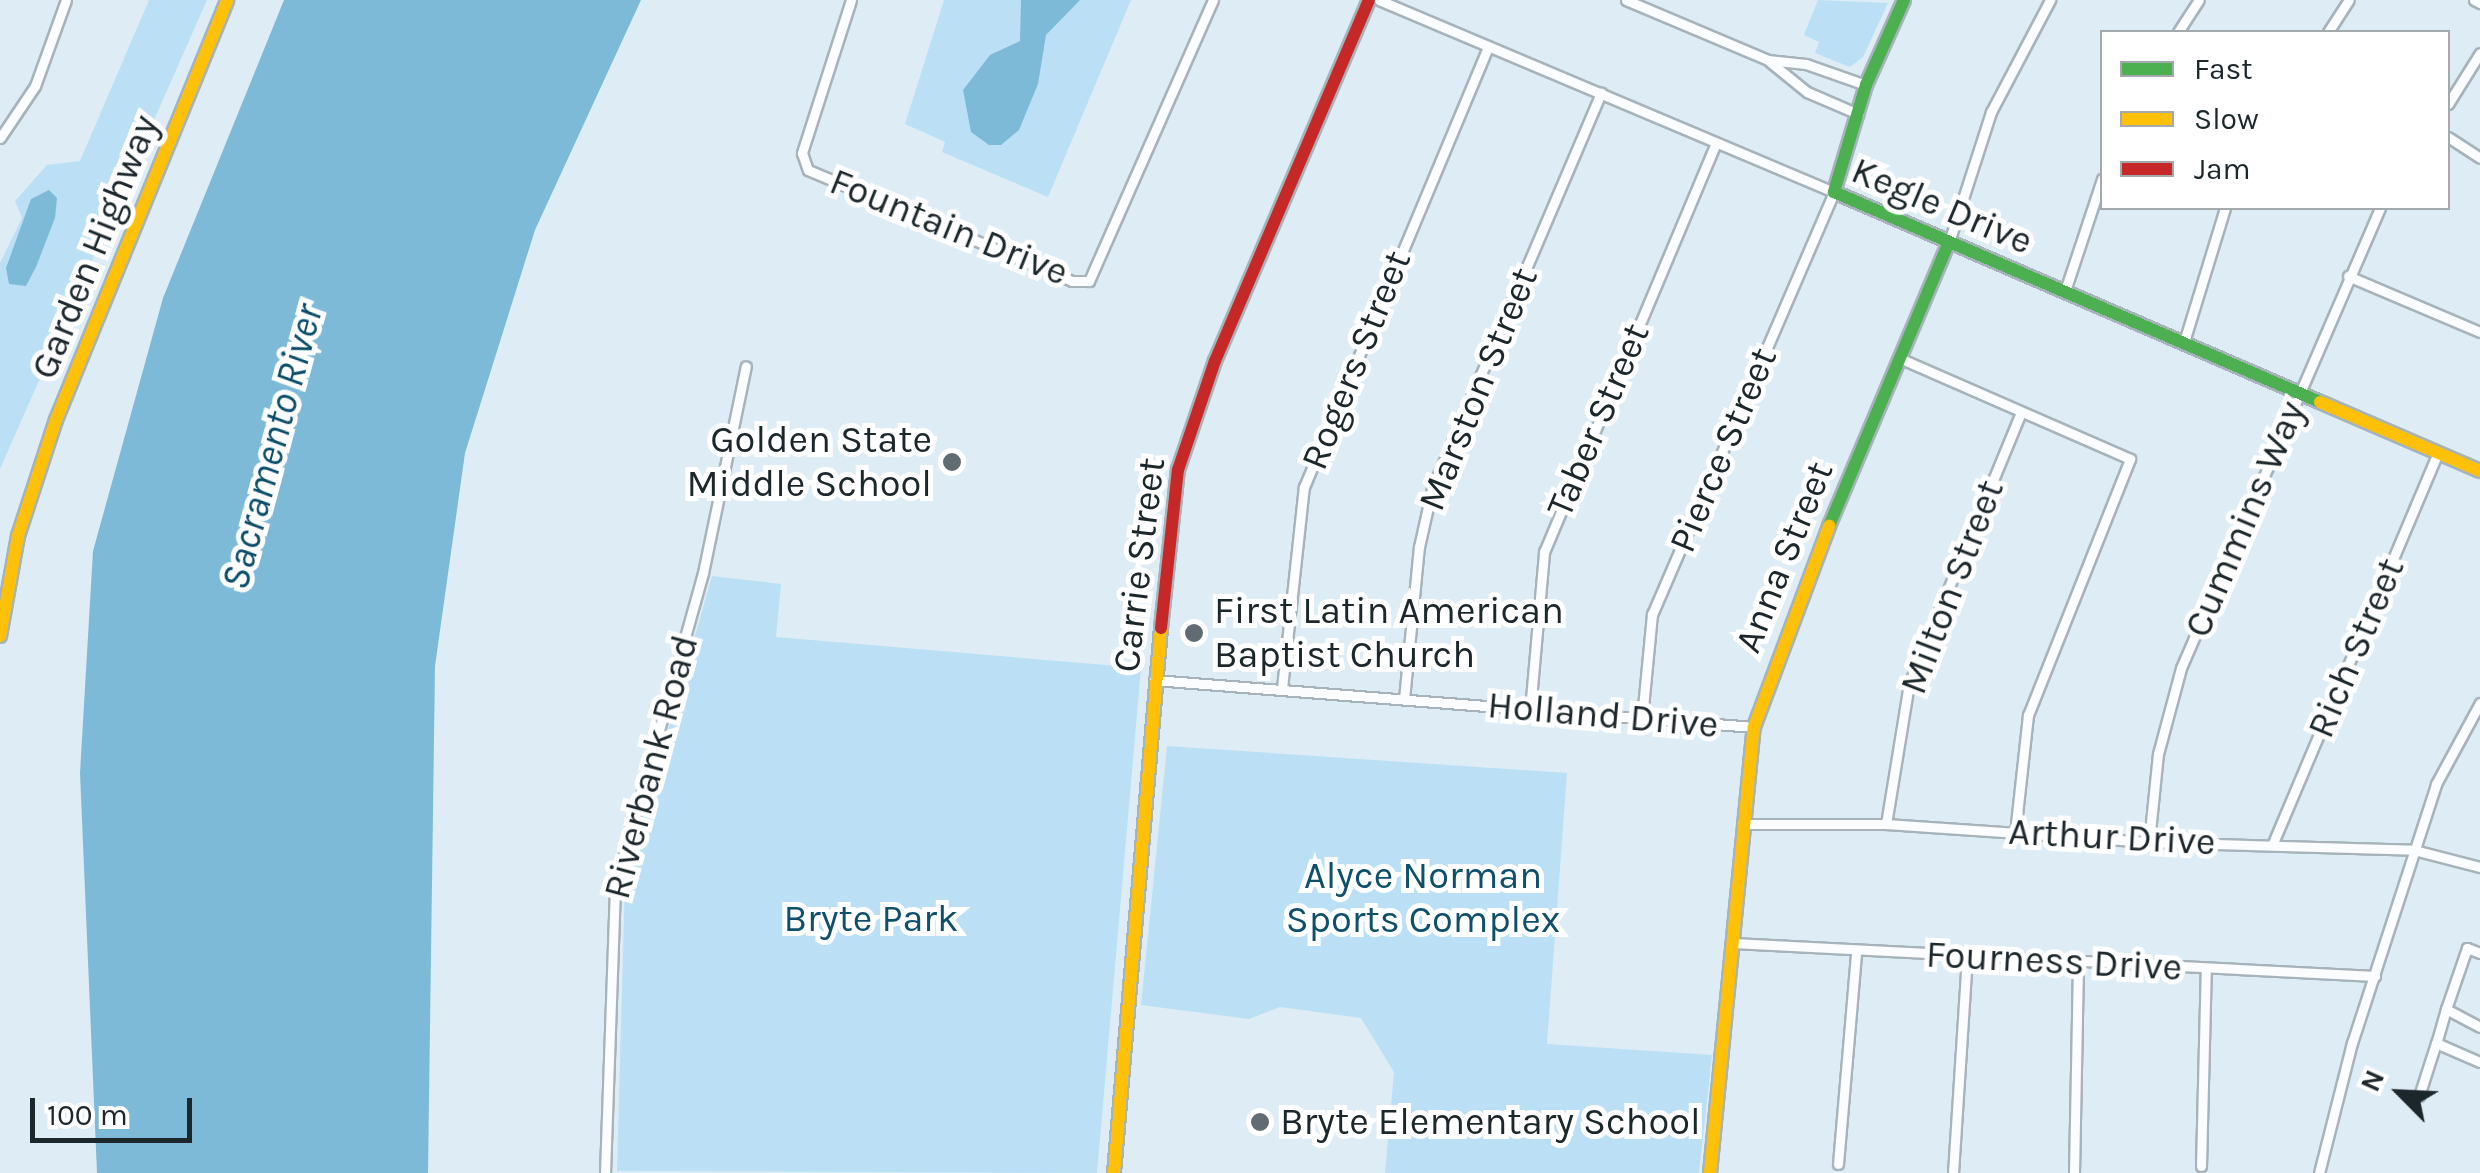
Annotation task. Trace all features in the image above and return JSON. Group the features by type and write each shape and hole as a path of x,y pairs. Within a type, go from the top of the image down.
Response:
{"street":[{"path":"0,138 4,124 35,86 66,0"},
{"name":"Garden Highway","path":"0,636 18,536 56,420 227,0"},
{"name":"Fountain Drive","path":"851,0 802,152 808,170 1072,281 1088,282 1214,0"},
{"name":"Carrie Street","path":"1114,1173 1172,495 1190,424 1369,0"},
{"name":"Kegle Drive","path":"1378,0 2300,390 2480,471"},
{"path":"1626,0 1768,60 1816,68 1866,85"},
{"path":"1834,192 1866,85 1904,0"},
{"name":"Anna Street","path":"1710,1173 1754,727 1790,614 1949,242 1991,112 2050,0"},
{"path":"2179,30 2199,0"},
{"path":"2329,30 2349,0"},
{"name":"Rogers Street","path":"1282,688 1304,487 1488,47"},
{"path":"2450,101 2480,52"},
{"path":"1768,60 1807,92 1858,114"},
{"path":"1807,92 1816,68"},
{"name":"Marston Street","path":"1404,699 1421,533 1432,489 1601,93"},
{"path":"2450,138 2480,158"},
{"name":"Taber Street","path":"1530,710 1544,552 1716,143"},
{"path":"2065,291 2100,185"},
{"name":"Pierce Street","path":"1642,717 1652,614 1834,192"},
{"path":"2184,342 2224,210"},
{"name":"Cummins Way","path":"2149,842 2158,754 2181,668 2379,210"},
{"path":"2348,276 2480,332"},
{"path":"1900,358 2130,460 2028,715 2015,832"},
{"name":"Riverbank Road","path":"605,1173 615,888 703,574 746,366"},
{"name":"Milton Street","path":"1886,824 1909,684 2021,412"},
{"name":"Rich Street","path":"2273,844 2438,454"},
{"name":"Holland Drive","path":"1154,680 1754,727"},
{"path":"2319,1173 2414,850 2449,751 2480,704"},
{"name":"Arthur Drive","path":"1742,824 1886,824 2149,842 2414,850 2480,867"},
{"name":"Fourness Drive","path":"1733,942 1856,952 2375,976"},
{"path":"2419,1096 2467,948 2480,953"},
{"path":"1838,1164 1856,952"},
{"path":"1954,1173 1967,956"},
{"path":"2074,1173 2078,962"},
{"path":"2201,1166 2206,968"},
{"path":"2446,1009 2480,1027"},
{"path":"2436,1043 2480,1062"}],"green space":[{"path":"149,0 207,0 0,469 0,263 22,218 15,201 47,165 80,161"},
{"path":"944,0 1131,0 1048,197 942,152 945,142 905,124"},
{"path":"1818,0 1888,3 1863,57 1850,67 1815,53 1819,42 1804,35"},
{"name":"Bryte Park","path":"712,576 781,584 776,637 1141,668 1097,1173 617,1171 625,882"},
{"name":"Alyce Norman Sports Complex","path":"1167,746 1567,773 1547,1044 1712,1055 1699,1173 1385,1173 1394,1072 1361,1018 1280,1007 1249,1019 1141,1005"}],"water":[{"name":"Sacramento River","path":"284,0 641,0 535,230 465,453 435,666 428,1173 97,1173 80,773 93,551 163,298"},
{"path":"1021,0 1080,0 1046,35 1038,84 1019,130 1001,145 989,145 971,132 963,90 990,55 1020,41"},
{"path":"49,190 57,198 55,218 36,267 26,286 9,284 6,268 31,199"}],"traffic: fast":[{"path":"1904,0 1866,85 1834,192 2320,402"},
{"path":"1829,526 1949,242"}],"traffic: slow":[{"path":"0,636 18,536 56,420 227,0"},
{"path":"2320,402 2480,471"},
{"path":"1710,1173 1754,727 1829,526"},
{"path":"1114,1173 1161,628"}],"traffic: jam":[{"path":"1161,628 1178,470 1215,361 1369,0"}],"place":[{"name":"Golden State Middle School","path":"952,462"},
{"name":"First Latin American Baptist Church","path":"1194,633"},
{"name":"Bryte Elementary School","path":"1260,1122"}]}
